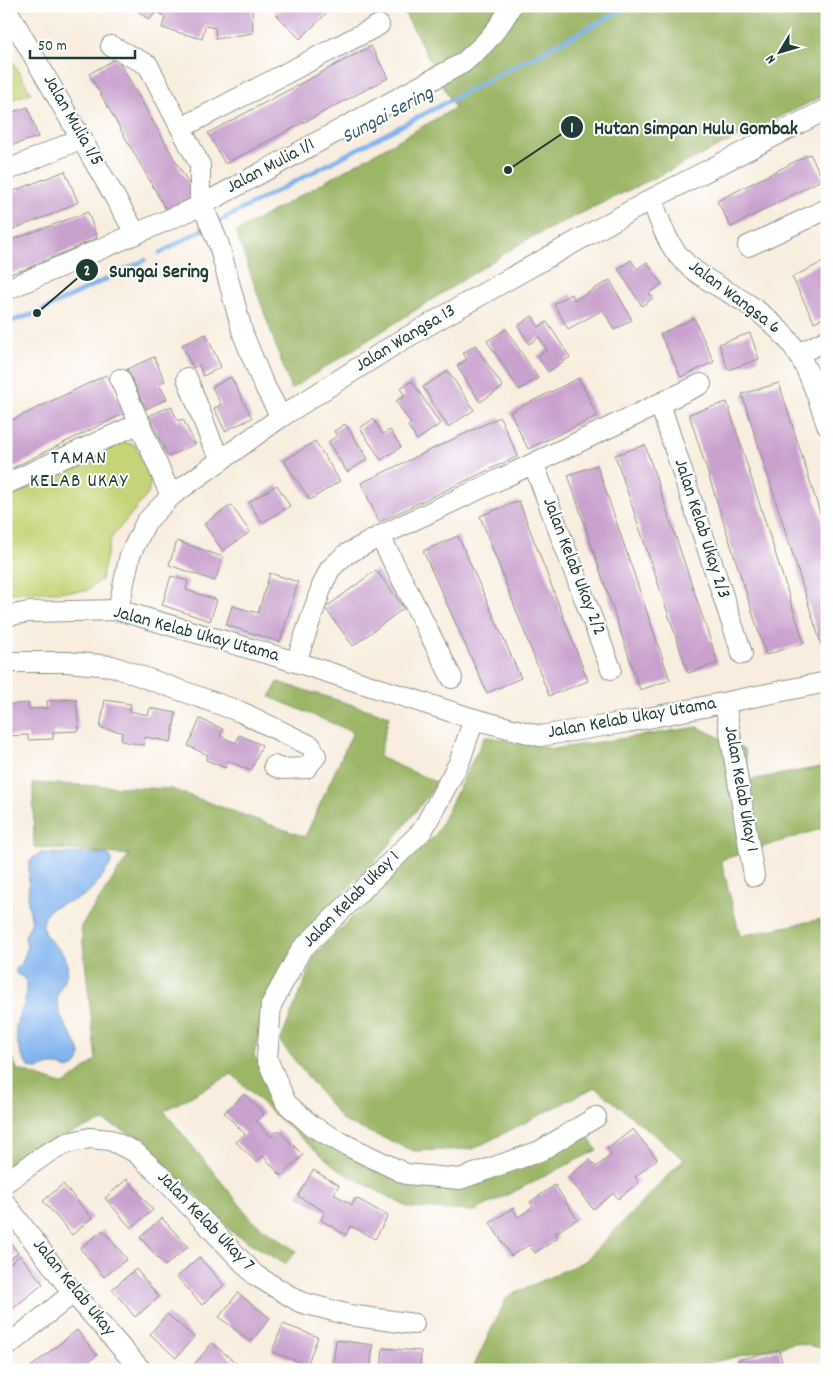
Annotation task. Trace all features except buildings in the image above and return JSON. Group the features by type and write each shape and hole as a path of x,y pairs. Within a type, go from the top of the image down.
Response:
{"street":[{"name":"Jalan Mulia 1/1","path":"6,290 136,234 203,211 463,63 495,33 511,6"},
{"name":"Jalan Mulia 1/5","path":"6,8 136,234"},
{"path":"181,128 379,25"},
{"path":"111,46 148,65 200,165 203,211 219,245 243,334 262,381 281,417"},
{"name":"Jalan Wangsa 13","path":"118,610 130,555 146,522 171,496 281,417 398,343 652,199 827,109"},
{"path":"6,171 82,138"},
{"name":"Jalan Wangsa 6","path":"652,199 666,236 676,252 693,270 753,308 780,331 798,354 818,397 827,425"},
{"path":"748,246 827,209"},
{"path":"798,354 827,340"},
{"path":"187,378 212,443 222,459"},
{"path":"120,379 171,496"},
{"name":"Jalan Kelab Ukay Utama","path":"296,662 322,586 330,569 345,555 380,536 534,465 701,384"},
{"name":"Jalan Kelab Ukay 2/3","path":"660,404 742,654"},
{"path":"6,484 140,423"},
{"name":"Jalan Kelab Ukay 2/2","path":"534,465 611,669"},
{"path":"380,536 452,678"},
{"name":"Jalan Kelab Ukay Utama","path":"6,616 29,612 118,610 296,662 474,719 540,736 628,722 827,682"},
{"path":"6,664 12,662 67,662 112,666 241,712 311,746 316,756 306,768 282,769 274,766"},
{"name":"Jalan Kelab Ukay 1","path":"725,703 754,876"},
{"name":"Jalan Kelab Ukay 1","path":"474,719 459,763 422,831 301,950 272,1005 268,1030 267,1059 286,1103 312,1126 406,1174 460,1178 540,1151 596,1117"},
{"name":"Jalan Kelab Ukay 7","path":"6,1182 46,1154 67,1143 90,1138 110,1140 136,1152 255,1275 300,1302 349,1315 414,1324"},
{"name":"Jalan Kelab Ukay","path":"6,1204 74,1293 141,1370"},
{"path":"6,1348 74,1293"}],"green space":[{"path":"401,6 827,6 827,94 526,240 291,389 236,232 455,108"},
{"path":"6,50 31,93 6,101"},
{"path":"124,442 135,445 151,479 148,494 111,538 101,580 86,591 6,593 6,499"},
{"path":"278,682 389,716 379,757 438,783 382,854 299,937 265,1001 254,1056 316,1137 405,1185 479,1183 586,1135 597,1150 475,1211 409,1208 339,1170 278,1118 232,1074 164,1111 253,1221 296,1251 285,1264 232,1232 140,1138 103,1121 74,1132 6,1173 6,1043 17,1069 64,1085 96,1060 81,926 129,855 34,847 33,783 171,789 305,837 353,732 270,697"},
{"path":"698,727 745,750 749,780 827,766 827,827 721,860 740,936 827,918 827,1349 795,1343 679,1370 472,1370 507,1297 585,1261 684,1159 595,1087 473,1149 414,1151 343,1121 280,1042 316,953 436,834 485,736 553,749"}],"water":[{"path":"41,853 106,854 111,857 112,862 97,883 86,894 48,911 43,925 49,940 65,957 68,968 58,993 57,1003 61,1017 77,1045 80,1060 76,1065 67,1069 55,1065 39,1069 31,1068 24,1061 19,1049 17,1036 16,1026 25,1001 26,981 16,974 16,969 22,963 27,948 25,936 32,922 28,903 29,863"}],"waterway":[{"name":"Sungai Sering","path":"214,224 630,6"},
{"name":"Sungai Sering","path":"160,253 205,228"},
{"name":"Sungai Sering","path":"6,323 37,313 145,260"}],"place":[{"name":"Hutan Simpan Hulu Gombak","path":"508,170"},
{"name":"Sungai Sering","path":"37,313"}],"district":[{"name":"TAMAN KELAB UKAY","path":"79,470"}]}
